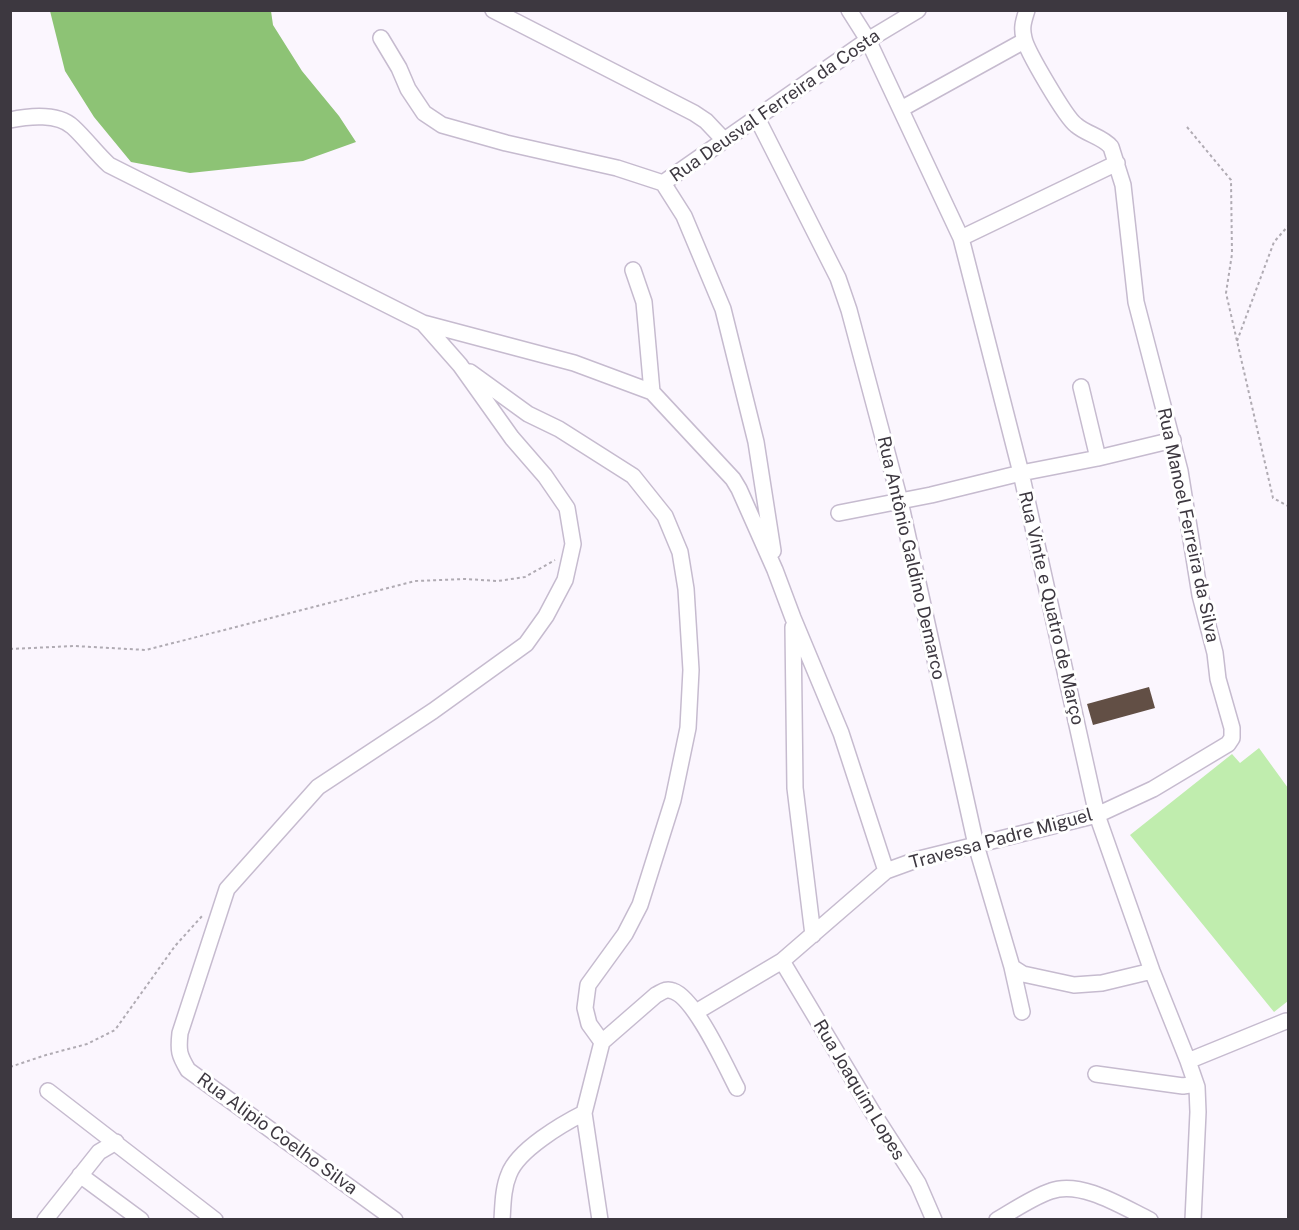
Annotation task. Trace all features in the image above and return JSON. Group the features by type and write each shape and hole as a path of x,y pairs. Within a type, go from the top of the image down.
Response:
{"street":[{"path":"493,10 512,15 694,113 706,121 724,140"},
{"name":"Rua Vinte e Quatro de Março","path":"849,10 868,40 961,238 1021,473 1097,815 1196,1086 1198,1112 1193,1220"},
{"name":"Rua Deusval Ferreira da Costa","path":"663,183 868,40 918,10"},
{"path":"901,109 1024,41 1022,26 1027,10"},
{"path":"381,39 424,114 442,125 506,143 617,168 663,183 684,216 723,309 756,442 775,570"},
{"name":"Rua Manoel Ferreira da Silva","path":"1024,41 1056,98 1074,124 1094,138 1109,144 1117,163 1123,184 1136,302 1180,471 1200,596 1215,653 1218,679 1232,728 1232,738 1228,744"},
{"path":"10,120 26,117 54,118 73,126 109,165 423,323 574,363 652,393 733,479 775,570 792,618 841,733 886,871"},
{"name":"Rua Antônio Galdino Demarco","path":"757,118 842,289 900,501 976,845 1012,968 1022,1012"},
{"path":"961,238 1117,163"},
{"path":"633,270 644,302 652,393"},
{"path":"423,323 460,365 512,438 545,476 567,508 573,544"},
{"path":"460,365 528,414 559,429 633,476 665,516 680,552 686,589 691,670 688,728 673,800 640,905 626,934 588,985 585,1008 589,1024 602,1042"},
{"path":"1081,387 1098,458"},
{"path":"839,513 931,495 1173,440"},
{"name":"Rua Alipio Coelho Silva","path":"394,1220 188,1070 179,1054 180,1033 227,889 318,787 433,711 526,644 546,616 565,580 573,544"},
{"path":"792,618 795,788 813,935"},
{"name":"Travessa Padre Miguel","path":"696,1012 782,961 886,871 919,859 1097,815 1153,789 1228,744"},
{"name":"Rua Joaquim Lopes","path":"782,961 862,1096 918,1183 934,1220"},
{"path":"1012,968 1023,974 1074,985 1102,983 1152,970"},
{"path":"600,1220 584,1113 602,1042 656,995 666,990 679,993 696,1012 737,1088"},
{"path":"1188,1061 1286,1021"},
{"path":"1096,1074 1196,1086"},
{"path":"48,1091 214,1220"},
{"path":"502,1220 504,1194 509,1173 519,1159 554,1129 584,1113"},
{"path":"45,1220 99,1152 116,1143"},
{"path":"80,1175 141,1220"},
{"path":"997,1220 1052,1190 1064,1189 1089,1191 1150,1220"}],"path":[{"path":"1186,127 1231,180 1232,254 1226,293 1273,498 1288,506"},
{"path":"1237,341 1274,242 1288,226"},
{"path":"10,650 74,646 146,650 415,581 465,579 498,581 525,577 550,565 573,544"},
{"path":"10,1068 87,1044 115,1030 175,946 205,913"}],"green space":[{"path":"50,11 271,11 273,25 302,71 339,116 356,142 303,161 190,173 131,162 94,117 65,71"},
{"path":"1259,748 1288,788 1288,1001 1274,1012 1130,835 1232,754 1240,763"}],"building":[{"path":"1149,687 1155,708 1093,725 1087,704"}]}
